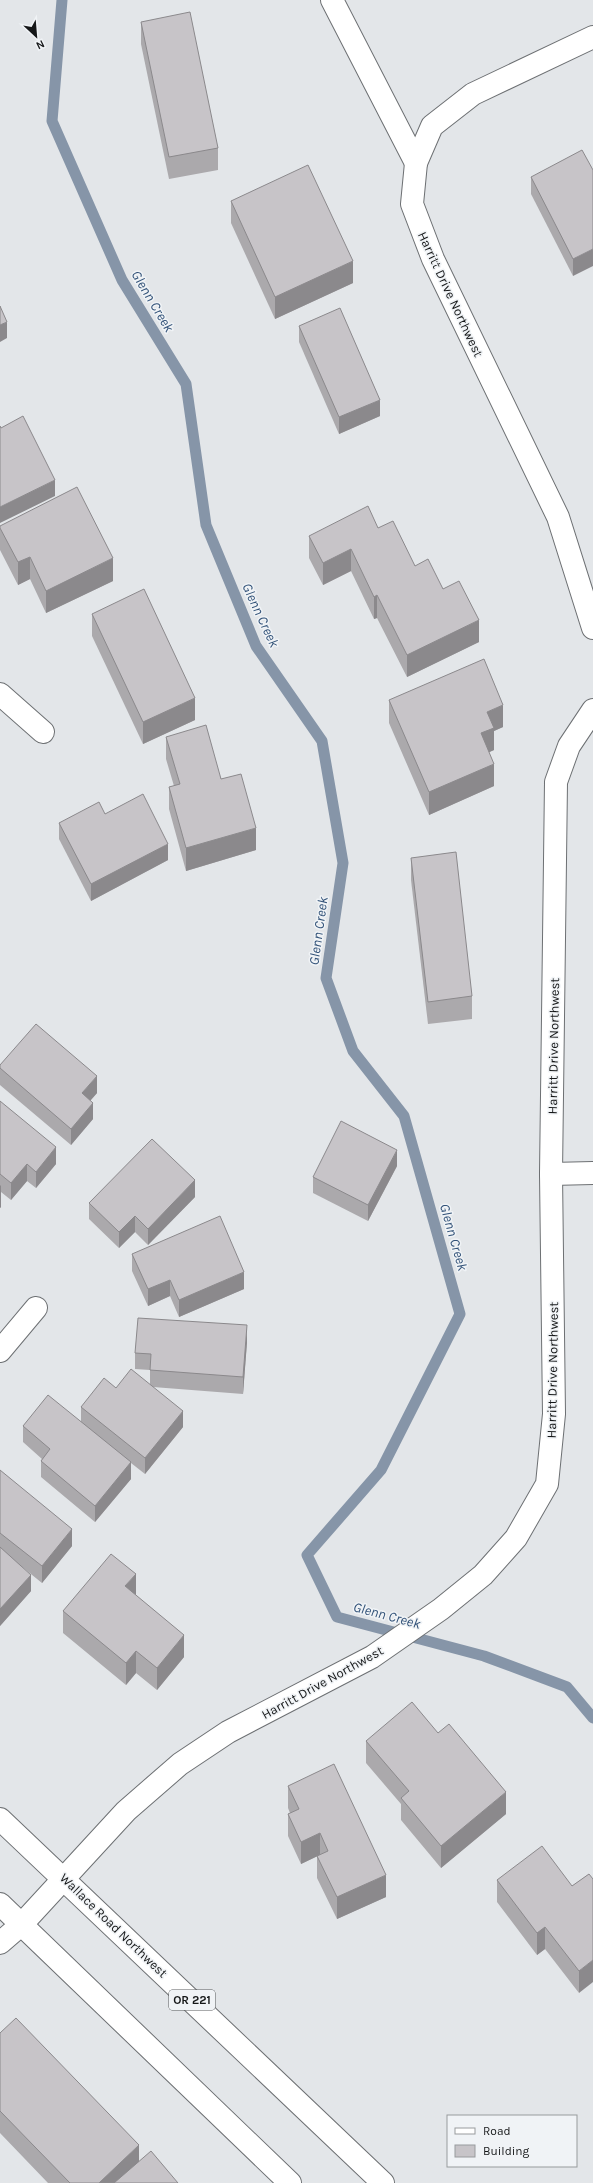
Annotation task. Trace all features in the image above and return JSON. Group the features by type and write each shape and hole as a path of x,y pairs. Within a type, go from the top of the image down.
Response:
{"street":[{"path":"332,0 416,163"},
{"name":"Harritt Drive Northwest","path":"593,37 473,94 432,126 416,163 412,204 427,246 558,517 593,628"},
{"path":"0,694 43,732"},
{"name":"Harritt Drive Northwest","path":"0,1943 22,1924 126,1811 180,1764 228,1732 372,1657 441,1609 483,1575 516,1538 547,1484 554,1414 551,1174 556,782 569,746 593,710"},
{"path":"551,1174 593,1173"},
{"path":"0,1351 36,1308"},
{"name":"Wallace Road Northwest","path":"0,1818 65,1878 382,2183"},
{"path":"0,1904 290,2183"}],"building":[{"path":"190,12 218,148 169,157 141,22"},
{"path":"582,150 593,170 593,249 573,259 531,177"},
{"path":"308,165 353,261 275,297 231,201"},
{"path":"0,306 7,322 0,325"},
{"path":"340,308 380,400 339,417 299,326"},
{"path":"23,416 55,480 0,507 0,426 1,428"},
{"path":"77,487 113,558 46,591 30,557 18,562 0,526"},
{"path":"368,506 378,528 393,521 415,566 428,559 443,589 459,581 479,620 407,655 377,595 374,597 351,549 323,563 309,536"},
{"path":"144,589 195,698 143,722 92,614"},
{"path":"484,659 503,705 487,712 494,728 481,733 494,764 429,792 389,700"},
{"path":"206,725 221,779 241,774 256,828 186,848 169,787 180,784 166,737"},
{"path":"143,794 168,844 91,884 59,823 99,802 105,814"},
{"path":"456,852 472,996 428,1002 411,858"},
{"path":"36,1024 97,1076 82,1093 93,1103 71,1129 0,1068 0,1065"},
{"path":"0,1101 56,1147 36,1172 27,1164 11,1183 0,1174"},
{"path":"341,1121 397,1150 368,1205 313,1177"},
{"path":"152,1139 195,1180 148,1229 135,1216 119,1232 89,1203"},
{"path":"220,1216 244,1272 179,1300 170,1280 148,1289 132,1254"},
{"path":"138,1318 247,1325 243,1377 150,1370 151,1354 135,1353"},
{"path":"131,1369 183,1411 145,1458 81,1407 104,1378 116,1388"},
{"path":"48,1395 131,1462 95,1506 41,1461 50,1449 23,1426"},
{"path":"0,1470 72,1529 42,1566 0,1533"},
{"path":"0,1547 31,1575 0,1609"},
{"path":"111,1554 136,1574 125,1586 184,1635 157,1668 136,1651 126,1663 63,1611"},
{"path":"412,1702 438,1733 449,1724 506,1792 441,1846 401,1798 409,1791 366,1741"},
{"path":"334,1764 386,1875 337,1897 317,1856 328,1851 320,1833 301,1842 288,1814 299,1809 288,1786"},
{"path":"542,1846 572,1886 589,1874 593,1879 593,1960 579,1971 545,1927 537,1933 497,1880"},
{"path":"16,2018 139,2145 99,2183 70,2183 0,2111 0,2033"},
{"path":"151,2151 178,2183 114,2183"}],"waterway":[{"name":"Glenn Creek","path":"62,0 52,121 122,280 186,384 206,525 256,646 322,741 343,863 326,978 353,1051 404,1116 460,1314 381,1470 307,1555 337,1617 484,1656 567,1687 593,1718"}]}
